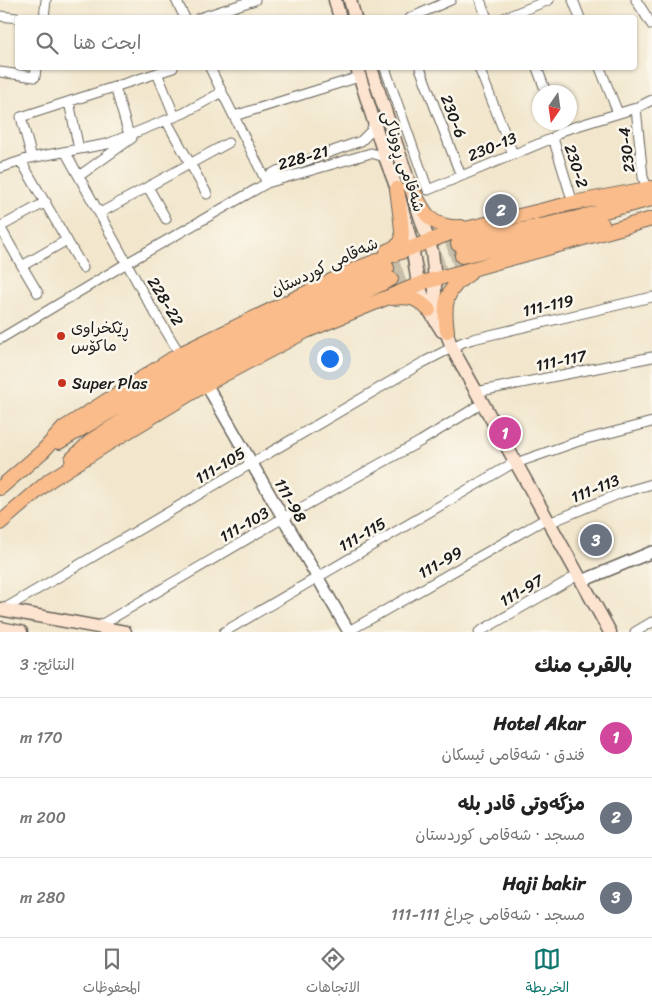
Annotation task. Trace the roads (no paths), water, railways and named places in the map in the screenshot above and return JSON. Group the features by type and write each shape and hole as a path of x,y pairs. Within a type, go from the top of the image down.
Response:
{"highway":[{"path":"404,186 438,224 452,227 484,224"},
{"path":"356,269 393,248 401,241 402,233 398,206 404,186"},
{"name":"شەقامی کوردستان","path":"0,488 43,451 64,428 180,354 356,269 412,246 453,232 573,203 650,192"},
{"name":"شەقامی کوردستان","path":"650,192 577,218 460,250 622,219 652,217"},
{"name":"شەقامی کوردستان","path":"50,480 206,384 306,331 418,284 652,217"},
{"path":"483,266 465,268 458,266 450,249 451,242 456,236 499,220"},
{"path":"356,269 389,260 394,263 402,284 398,289 356,311"},
{"path":"449,339 445,312 451,289 463,278 483,266"},
{"name":"شەقامی کوردستان","path":"0,523 50,480 92,440 195,375 389,274 188,366 43,451"},
{"path":"379,301 406,297 416,299 429,310"}],"main road":[{"path":"335,0 339,15"},
{"path":"350,0 354,15"},
{"name":"شەقامی ڕووناکی","path":"376,70 404,186 418,284 429,310 440,329 449,339"},
{"name":"شەقامی ڕووناکی","path":"358,72 385,157 404,186 429,241 436,279 435,299 449,339"},
{"path":"449,339 608,632"},
{"path":"2,609 125,632"},
{"path":"0,628 21,632"}],"street":[{"path":"44,15 46,0"},
{"path":"176,0 184,15"},
{"path":"209,15 254,0"},
{"path":"417,15 451,0"},
{"path":"480,0 486,15"},
{"path":"517,15 549,0"},
{"path":"573,0 579,15"},
{"path":"636,0 649,15 652,25"},
{"path":"0,16 15,18"},
{"path":"0,72 35,77 36,70"},
{"path":"32,158 21,117 167,70"},
{"path":"0,340 127,263 267,183 213,70"},
{"name":"230-13","path":"377,70 428,190 553,138 557,130"},
{"name":"230-6","path":"421,70 461,176"},
{"path":"480,70 513,154"},
{"path":"538,70 543,85"},
{"path":"601,70 618,113"},
{"path":"234,116 358,72"},
{"path":"157,73 171,119 189,164 207,194"},
{"path":"114,87 129,135"},
{"path":"0,168 32,158 107,144 171,119 222,92"},
{"name":"230-13","path":"577,123 636,108 652,100"},
{"path":"69,102 79,150"},
{"name":"230-4","path":"636,108 643,177 650,192"},
{"name":"228-21","path":"267,183 270,175 277,171 361,141 372,132 374,122"},
{"path":"79,176 143,130"},
{"name":"230-2","path":"553,138 573,203"},
{"path":"100,213 228,142"},
{"name":"228-22","path":"66,153 180,354"},
{"name":"228-21","path":"267,183 372,153 385,157"},
{"path":"21,161 83,268"},
{"path":"148,187 166,219"},
{"path":"38,293 0,227 46,202"},
{"path":"22,266 67,240"},
{"name":"111-119","path":"449,339 473,339 652,297"},
{"name":"111-105","path":"2,609 422,363 449,339"},
{"name":"111-117","path":"480,398 652,357"},
{"name":"111-98","path":"206,384 349,631"},
{"name":"111-103","path":"99,626 283,518 421,441 480,398"},
{"name":"111-115","path":"224,632 515,463 579,441 652,422"},
{"name":"111-113","path":"548,521 621,493 652,484"},
{"name":"111-99","path":"349,631 548,521"},
{"path":"580,578 652,552"},
{"name":"111-97","path":"479,632 580,578"},
{"path":"635,632 652,622"}],"tunnel":[{"path":"387,268 458,244"},
{"path":"391,279 462,256"}],"place":[{"name":"مزگەوتی قادر بلە","path":"501,210"},
{"name":"ڕێکخراوی ماکۆس","path":"61,336"},
{"name":"Super Plas","path":"62,383"},
{"name":"Hotel Akar","path":"505,433"},
{"name":"Haji bakir","path":"596,540"}]}
